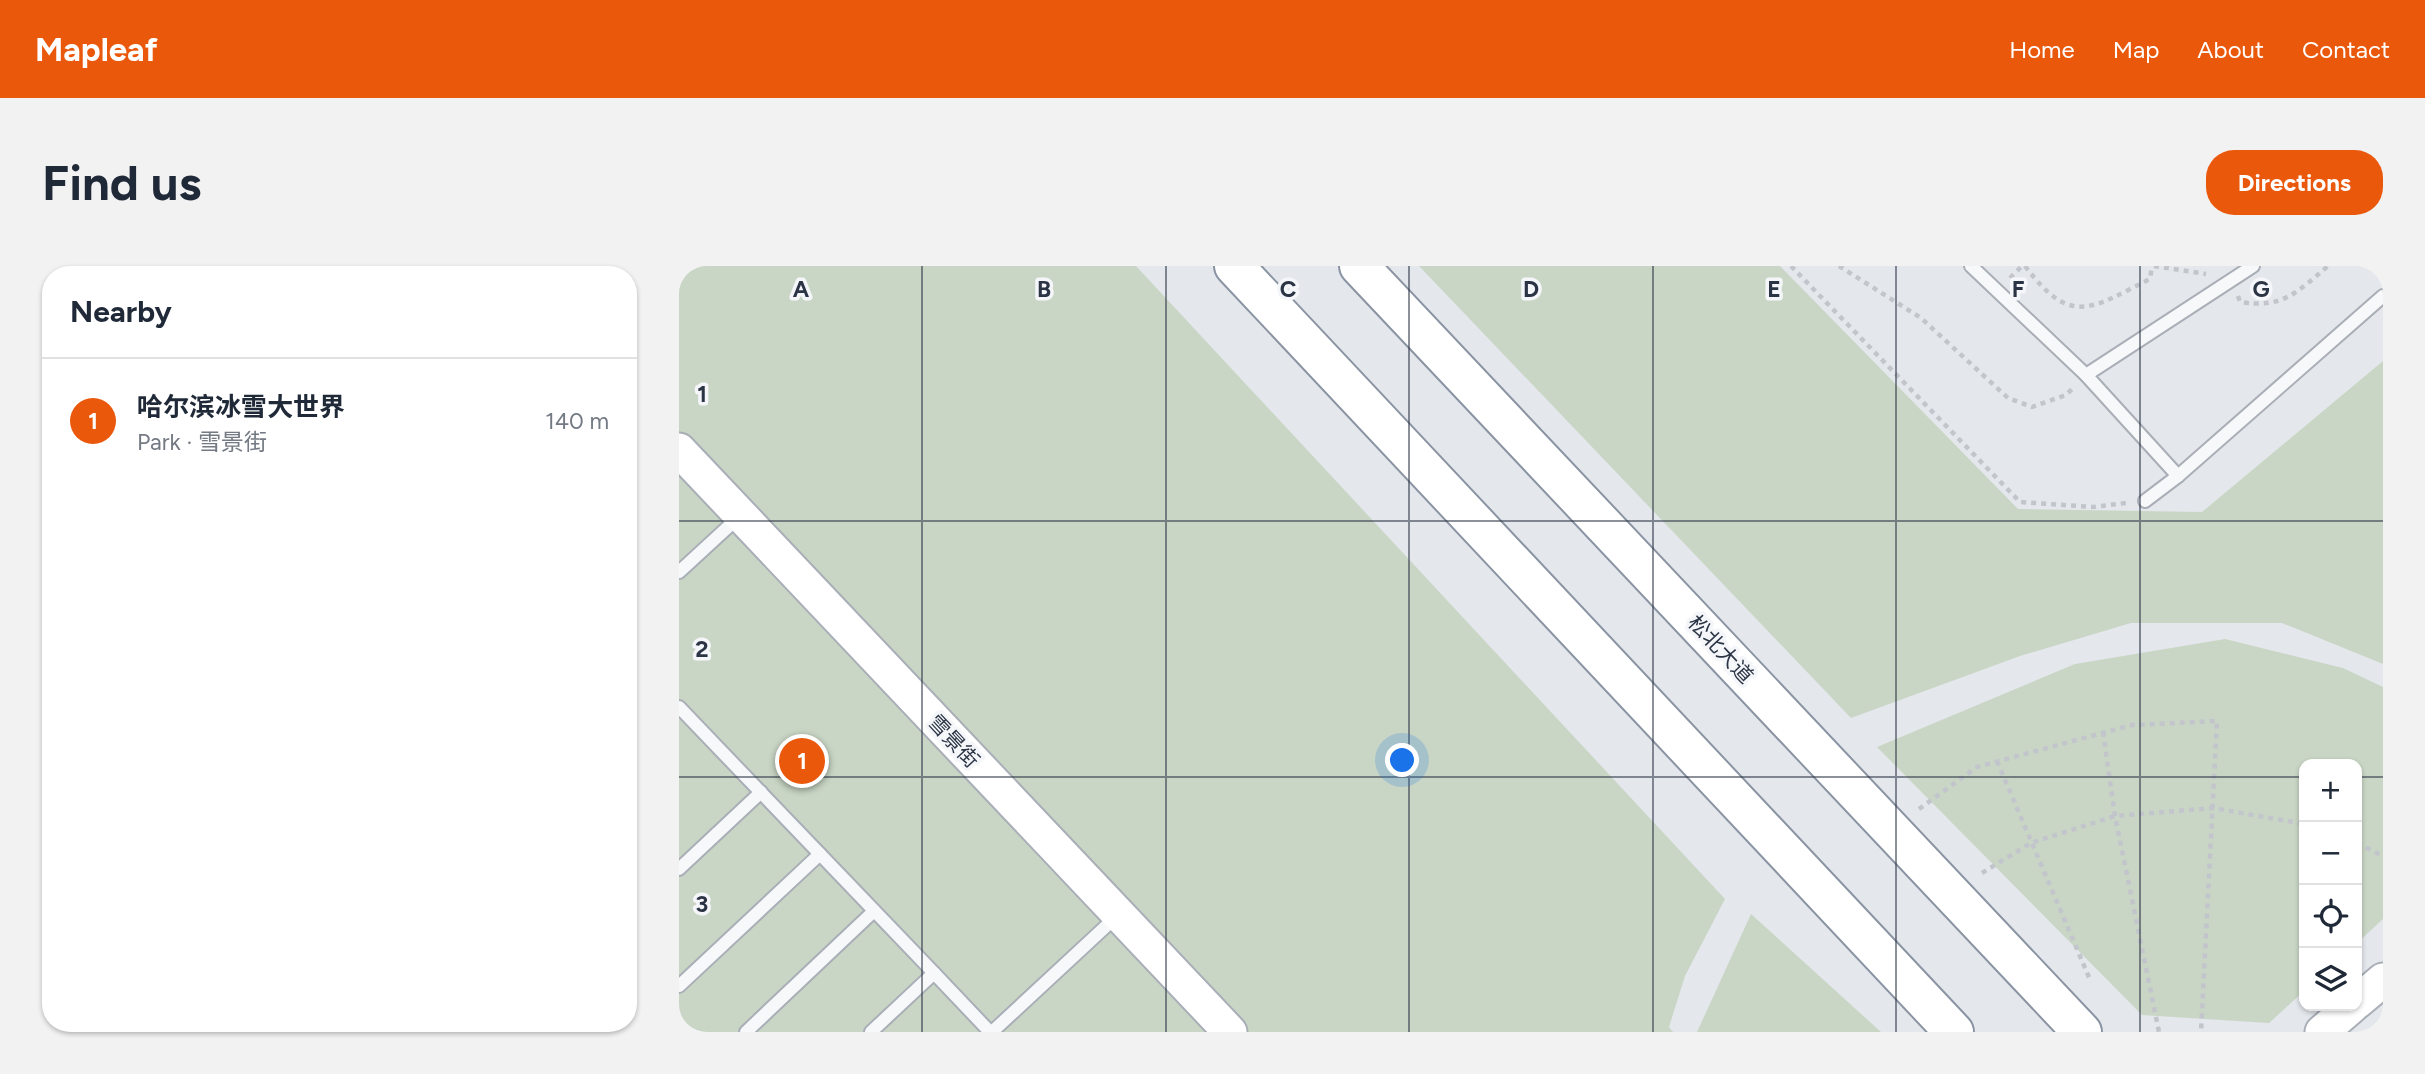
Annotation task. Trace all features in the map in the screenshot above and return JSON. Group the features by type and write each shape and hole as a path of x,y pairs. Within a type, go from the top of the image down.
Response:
{"highway":[{"path":"1234,266 1954,1032"},
{"name":"松北大道","path":"1359,266 2082,1032"}],"street":[{"name":"雪景街","path":"679,450 1230,1032"},
{"path":"2362,998 2383,980"},
{"path":"2322,1032 2347,1011"}],"lane":[{"path":"1971,266 2086,375 2178,476"},
{"path":"2086,375 2253,266"},
{"path":"2145,501 2178,476 2383,296"},
{"path":"679,572 741,515"},
{"path":"680,710 991,1032 1119,914"},
{"path":"679,869 761,792"},
{"path":"679,986 820,854"},
{"path":"746,1032 874,911"},
{"path":"871,1032 934,973"}],"path":[{"path":"1791,266 2020,502 2093,507 2145,501"},
{"path":"1839,266 1921,318 2008,398 2032,407 2066,395 2086,375"},
{"path":"2025,266 2059,303 2077,309 2105,302 2150,279 2153,266 2199,272 2194,266"},
{"path":"2241,302 2264,306 2291,298 2328,266"},
{"path":"1919,809 1977,766 2132,725 2217,721 2201,1032"},
{"path":"2103,732 2115,816 2159,1032"},
{"path":"1997,761 2091,982"},
{"path":"1982,873 2031,843 2115,816 2213,808 2299,823"},
{"path":"2362,846 2383,856"}],"green space":[{"path":"679,266 1136,266 1725,899 1685,976 1669,1027 1673,1032 679,1032"},
{"path":"1419,266 1780,266 2018,509 2202,512 2383,361 2383,664 2282,623 2131,623 2020,656 1851,718"},
{"path":"2225,639 2343,668 2383,687 2383,919 2362,938 2362,759 2299,759 2299,996 2269,1023 2142,1015 1877,747 2075,664"},
{"path":"1751,914 1881,1032 1697,1032"}],"place":[{"name":"哈尔滨冰雪大世界","path":"802,761"}]}
